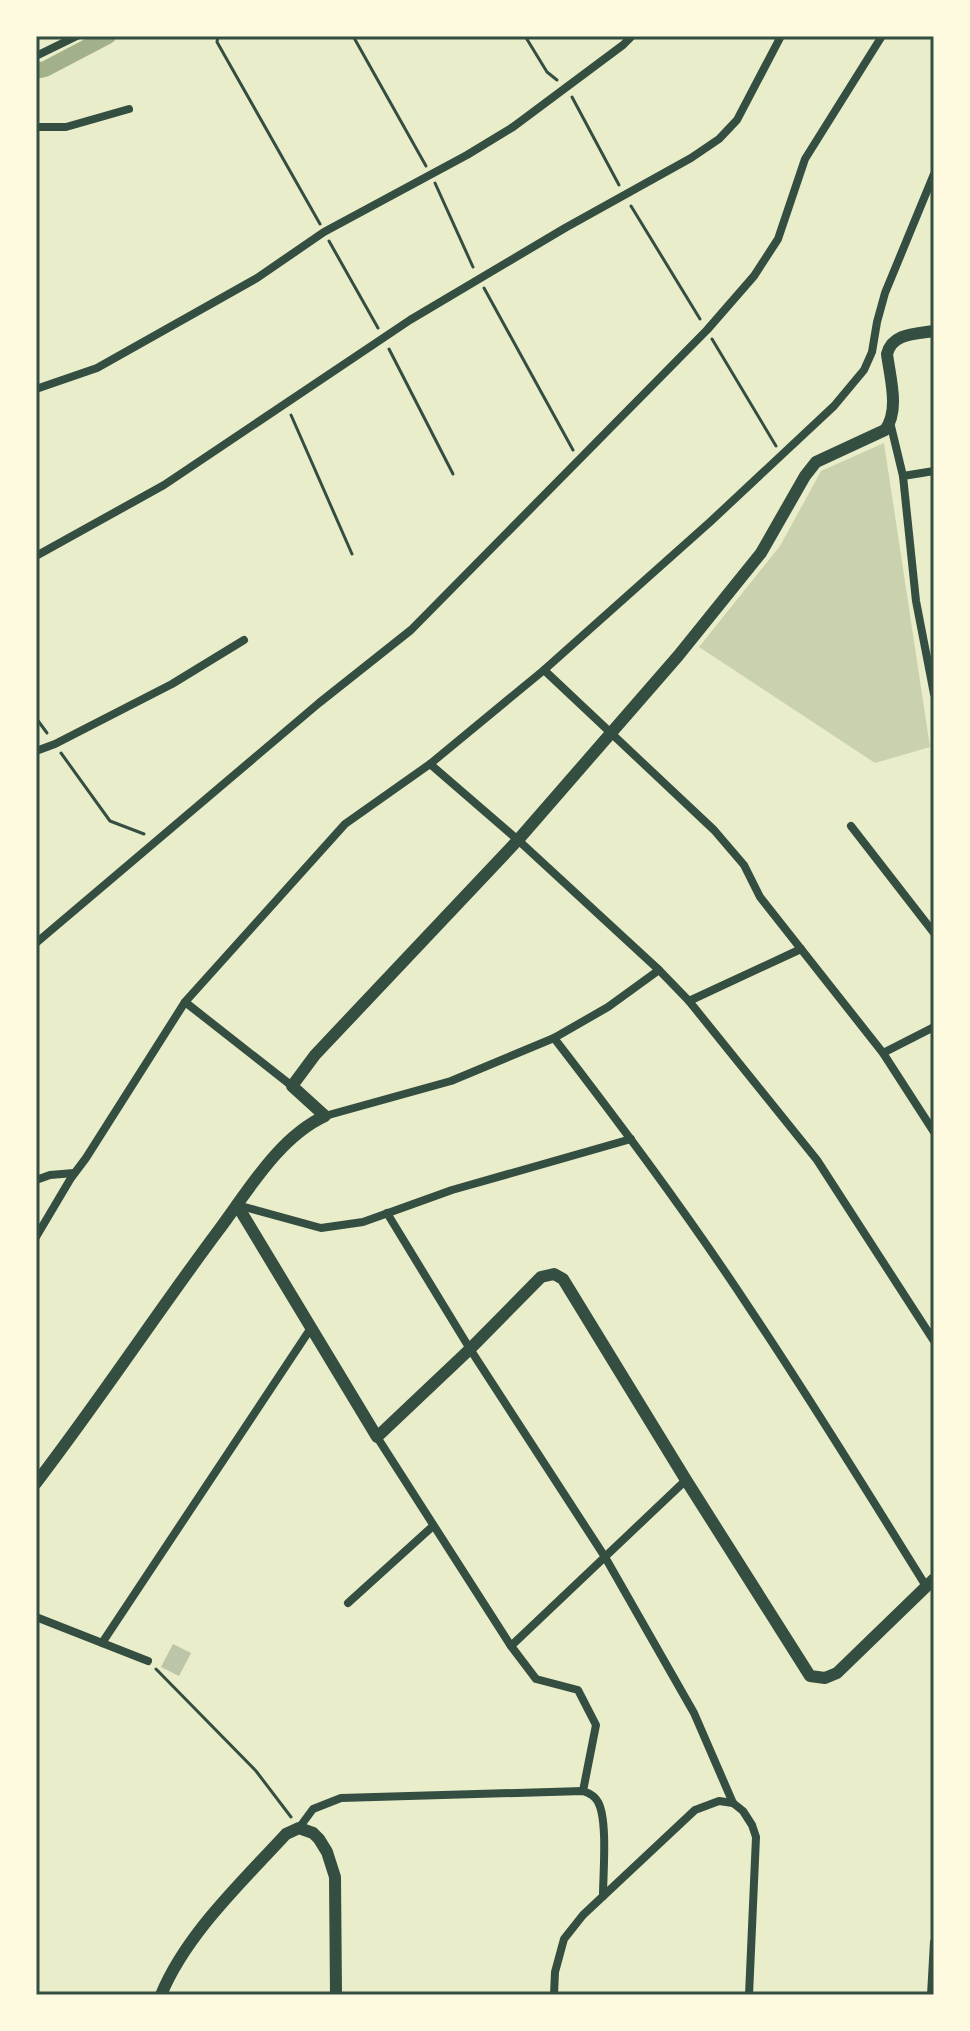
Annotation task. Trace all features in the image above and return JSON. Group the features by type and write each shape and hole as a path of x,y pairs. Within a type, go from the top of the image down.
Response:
{"street":[{"path":"36,56 77,36"},
{"path":"36,389 97,368 257,278 324,232 467,155 513,127 632,36"},
{"path":"36,556 164,485 383,338 719,139 737,120 781,36"},
{"path":"36,943 319,703 411,630 707,330 754,276 778,239 805,159 882,36"},
{"path":"36,127 66,127 129,109"},
{"path":"36,1237 185,1002 345,824 430,764 544,670 834,406 864,370 872,352 885,293 934,174"},
{"path":"292,1086 315,1055 518,840 678,656 761,553 816,462 885,430 893,410 887,354 889,346 895,339 934,331"},
{"path":"872,352 887,354"},
{"path":"890,422 903,476 916,601 934,694"},
{"path":"903,476 934,471"},
{"path":"36,751 172,684 244,640"},
{"path":"544,670 714,830 744,865 760,897 883,1053 934,1132"},
{"path":"430,764 518,840 689,1001 817,1160 934,1341"},
{"path":"851,826 934,933"},
{"path":"689,1001 801,949"},
{"path":"36,1483 84,1421 145,1330 237,1205 297,1133 325,1116 451,1081 554,1038 608,1007 659,970"},
{"path":"185,1002 292,1086 325,1116"},
{"path":"883,1053 934,1027"},
{"path":"377,1437 541,1277 554,1274 563,1279 810,1676 825,1678 837,1673 930,1582 756,1317 631,1139 554,1038"},
{"path":"237,1205 321,1228 363,1222 452,1190 631,1139"},
{"path":"36,1180 74,1173"},
{"path":"237,1205 377,1437 511,1646 536,1679 578,1690 596,1725 583,1791"},
{"path":"387,1213 470,1349 605,1557 694,1713 733,1803 752,1825 756,1837 749,1995"},
{"path":"102,1643 311,1328"},
{"path":"511,1646 686,1480"},
{"path":"348,1603 433,1526"},
{"path":"36,1617 148,1661"},
{"path":"161,1995 169,1976 208,1920 286,1834 299,1828 313,1809 341,1798 583,1791 598,1801 603,1816 603,1896"},
{"path":"554,1995 555,1972 564,1939 583,1915 695,1810 719,1801 733,1803"},
{"path":"299,1828 319,1839 335,1877 336,1995"},
{"path":"931,1995 934,1942"}],"path":[{"path":"218,36 217,42 383,338 453,474"},
{"path":"353,36 431,174 479,279 579,460"},
{"path":"525,36 547,72 566,87 624,195 782,456"},
{"path":"287,404 352,554"},
{"path":"36,718 110,821 159,840"},
{"path":"148,1661 256,1771 299,1828"}],"green space":[{"path":"884,443 930,747 875,763 699,647 780,546 821,471"}],"building":[{"path":"173,1644 191,1653 179,1676 161,1667"}],"waterway":[{"path":"36,71 108,36"}]}
